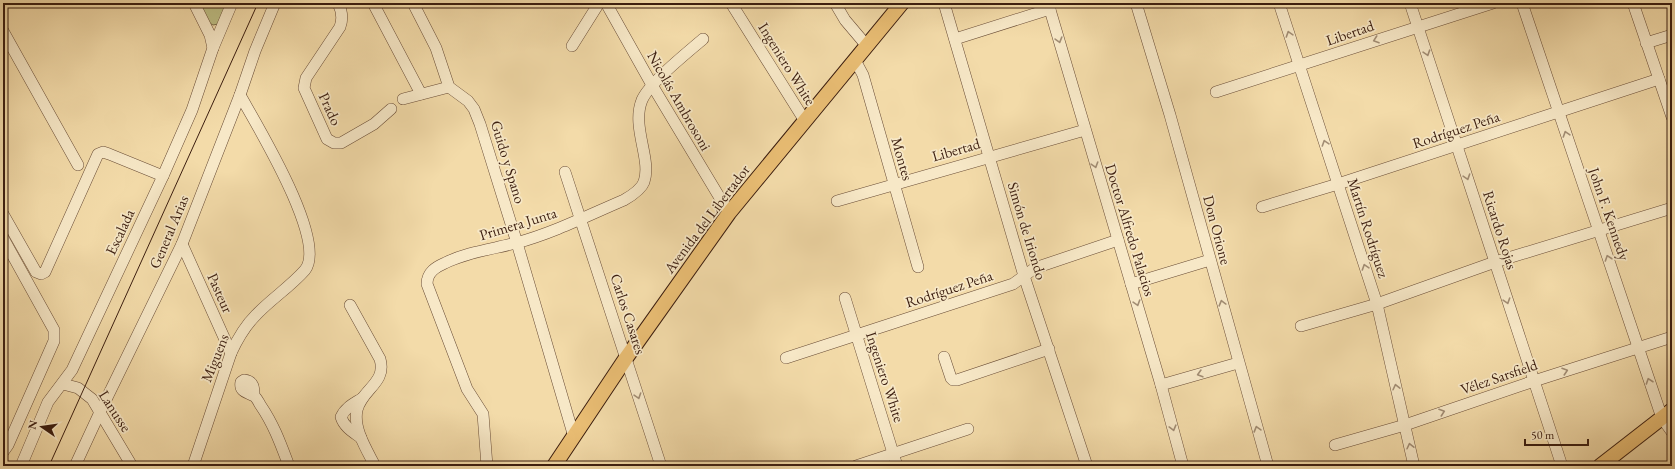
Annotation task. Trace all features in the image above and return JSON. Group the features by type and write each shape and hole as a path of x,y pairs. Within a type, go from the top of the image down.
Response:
{"main road":[{"name":"Avenida del Libertador","path":"554,466 626,358 729,213 902,3"},
{"path":"1600,466 1667,414"}],"street":[{"path":"194,3 210,35 213,48"},
{"name":"Escalada","path":"21,466 48,402 64,384 72,370 163,176 192,110 213,48 232,3"},
{"name":"General Arias","path":"76,466 100,412 182,244 240,95 255,51 275,3"},
{"name":"Prado","path":"338,3 341,9 342,21 340,27 306,78 304,88 327,139 334,143 341,143 374,124 391,109"},
{"path":"373,3 421,94"},
{"path":"403,99 449,87 436,48 413,3"},
{"path":"572,46 599,3"},
{"name":"Nicolás Ambrosoni","path":"606,3 652,85 729,213"},
{"name":"Ingeniero White","path":"731,3 805,121"},
{"path":"834,3 845,20 866,46"},
{"name":"Simón de Iriondo","path":"944,3 1024,276 1087,466"},
{"name":"Don Orione","path":"1136,3 1170,115 1268,466"},
{"name":"Martín Rodríguez","path":"1279,3 1377,304 1414,466"},
{"name":"Ricardo Rojas","path":"1410,3 1562,466"},
{"name":"Libertad","path":"1216,92 1493,3"},
{"name":"John F. Kennedy","path":"1522,3 1638,348 1667,414 1672,432"},
{"path":"1633,3 1672,117"},
{"path":"955,39 1049,6"},
{"name":"Doctor Alfredo Palacios","path":"1049,6 1161,385 1183,466"},
{"path":"3,32 86,181"},
{"path":"1646,43 1672,35"},
{"name":"Primera Junta","path":"487,466 483,414 467,389 427,284 427,279 431,271 454,259 517,243 581,219 624,200 636,192 644,182 645,168 638,116 643,98 652,85 703,39"},
{"name":"Montes","path":"855,60 863,75 918,268"},
{"name":"Rodríguez Peña","path":"1262,207 1338,184 1659,79"},
{"name":"Guido y Spano","path":"449,87 468,101 480,124 517,243 574,437"},
{"name":"Miguens","path":"193,466 231,353 238,338 256,315 306,269 308,261 308,234 301,214 281,169 240,95"},
{"name":"Libertad","path":"836,201 1085,130"},
{"path":"78,165 103,152 163,176"},
{"path":"3,214 36,272 41,274 45,272 98,154"},
{"name":"Carlos Casares","path":"565,172 661,466"},
{"path":"1301,326 1377,304 1495,262 1672,208"},
{"path":"3,238 54,330 54,341 8,445 3,452"},
{"name":"Rodríguez Peña","path":"786,358 1013,284 1035,268 1118,240"},
{"name":"Pasteur","path":"182,244 231,353"},
{"path":"1131,284 1210,260"},
{"name":"Ingeniero White","path":"845,298 897,466"},
{"path":"350,305 380,359 382,367 380,377 361,399 347,409 341,417 343,423 348,429 361,438"},
{"name":"Vélez Sarsfield","path":"1335,445 1405,425 1534,381 1672,337"},
{"path":"944,357 951,378 953,380 957,380 1049,349"},
{"path":"1161,385 1238,363"},
{"name":"Lanusse","path":"64,384 83,391 92,399 132,466"},
{"path":"254,396 268,416 283,448 289,466"},
{"path":"361,399 357,411 357,424 361,438 375,466"},
{"path":"856,466 968,429"}],"green space":[{"path":"199,3 227,3 218,24 213,25 208,22"}],"tram line":[{"path":"49,466 258,3"}]}
